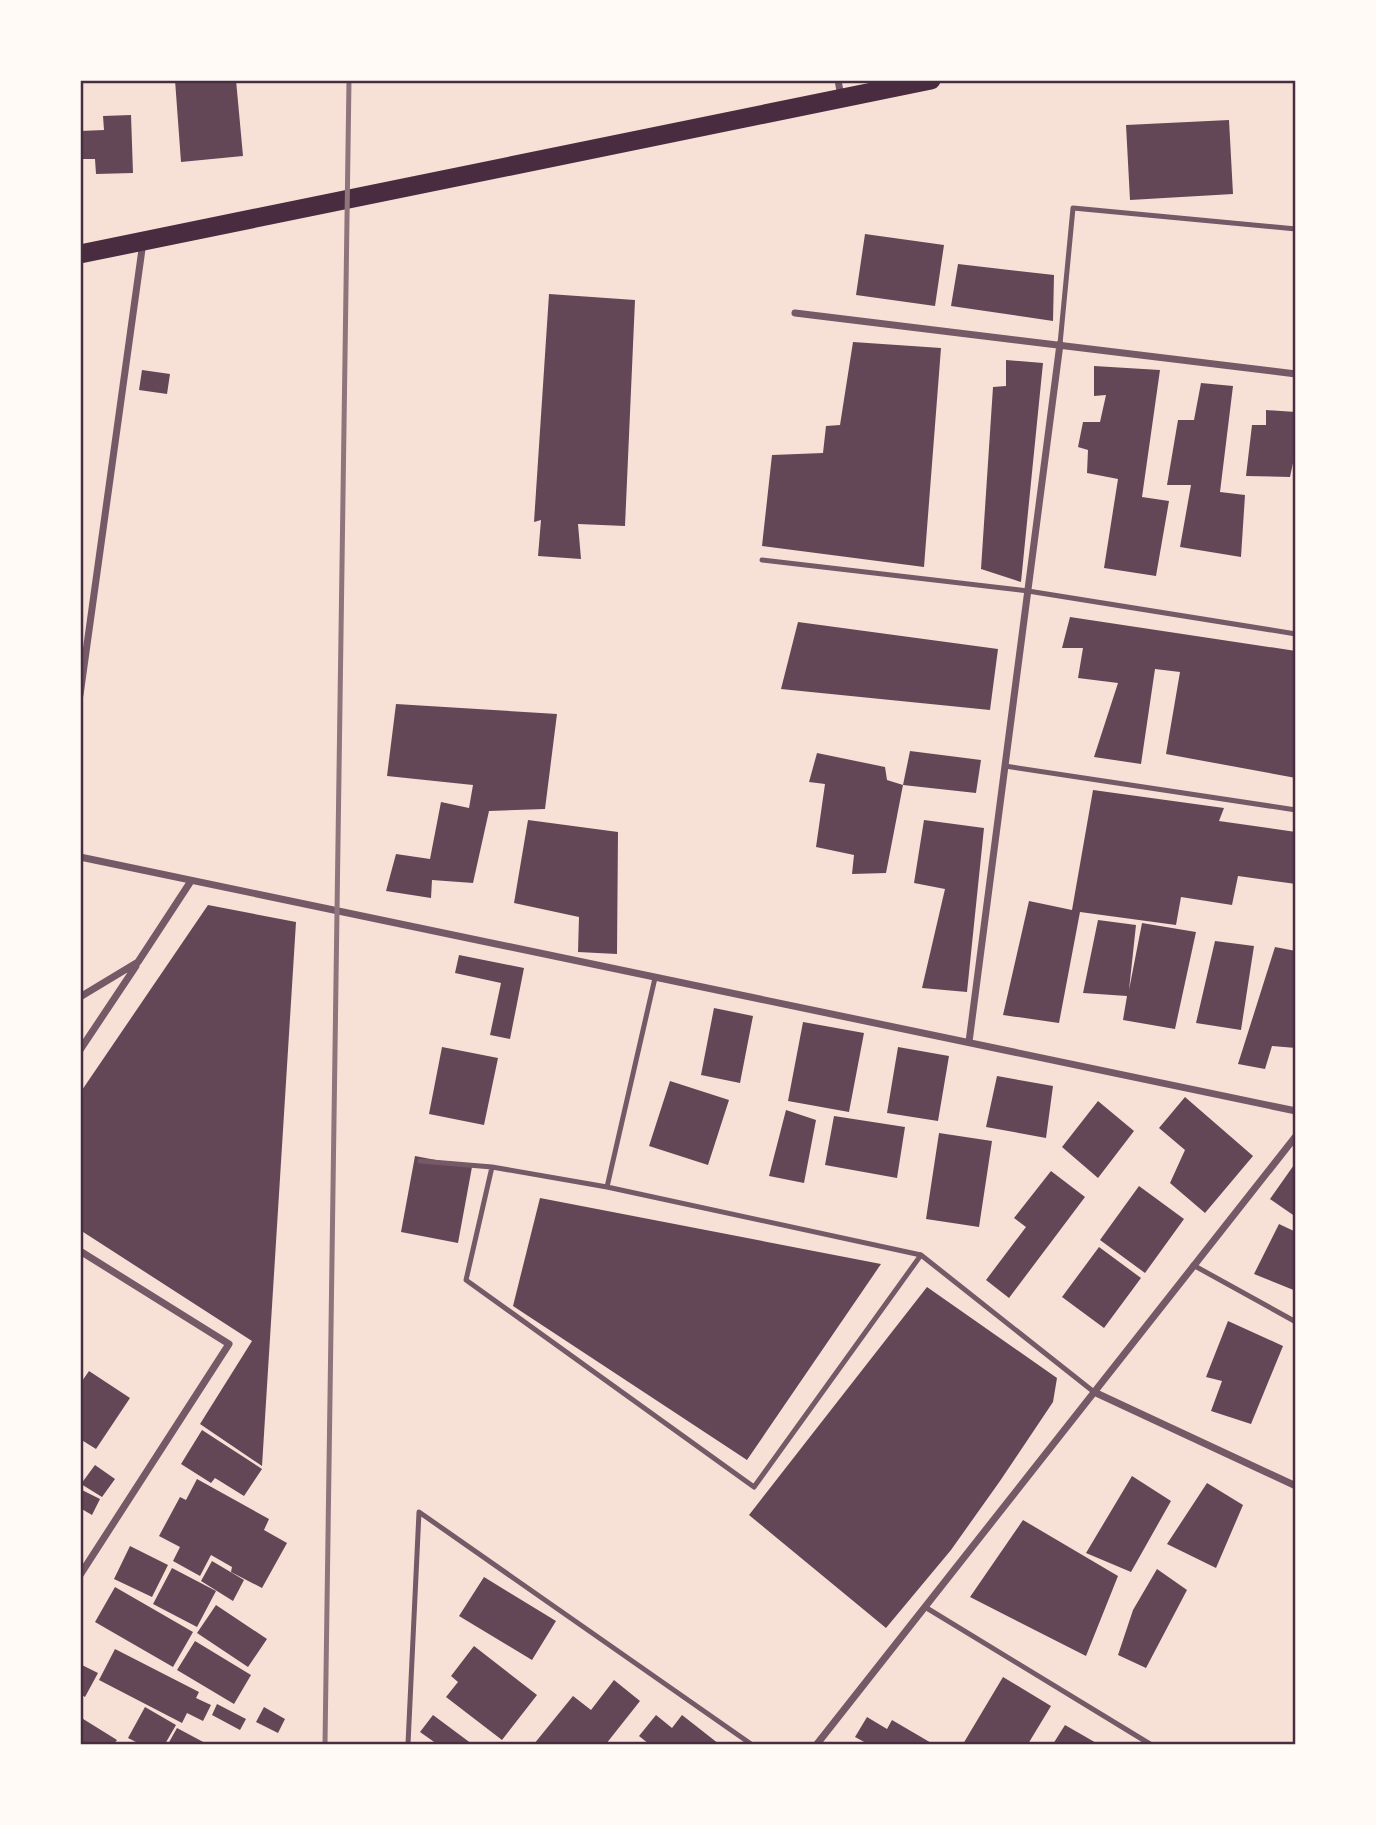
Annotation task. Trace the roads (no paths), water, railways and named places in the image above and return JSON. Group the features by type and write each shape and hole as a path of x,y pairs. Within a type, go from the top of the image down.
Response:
{"highway":[{"path":"80,254 386,191 839,89 931,80"}],"street":[{"path":"80,695 143,241"},
{"path":"795,313 1296,374"},
{"path":"969,1042 1060,344"},
{"path":"80,857 1296,1111"},
{"path":"80,1050 191,881"},
{"path":"80,997 138,962"},
{"path":"817,1745 1296,1136"},
{"path":"80,1251 229,1344 80,1575"},
{"path":"1094,1392 1296,1486"}],"lane":[{"path":"1060,344 1073,208 1296,229"},
{"path":"762,561 1028,591 1296,634"},
{"path":"1004,766 1296,810"},
{"path":"607,1187 655,978"},
{"path":"420,1161 492,1167 607,1187 921,1255 1094,1392"},
{"path":"492,1167 466,1280 754,1487 921,1255"},
{"path":"1193,1265 1296,1322"},
{"path":"408,1745 419,1512 751,1745"},
{"path":"925,1607 1150,1745"}],"railway":[{"path":"325,1744 349,80"}]}
